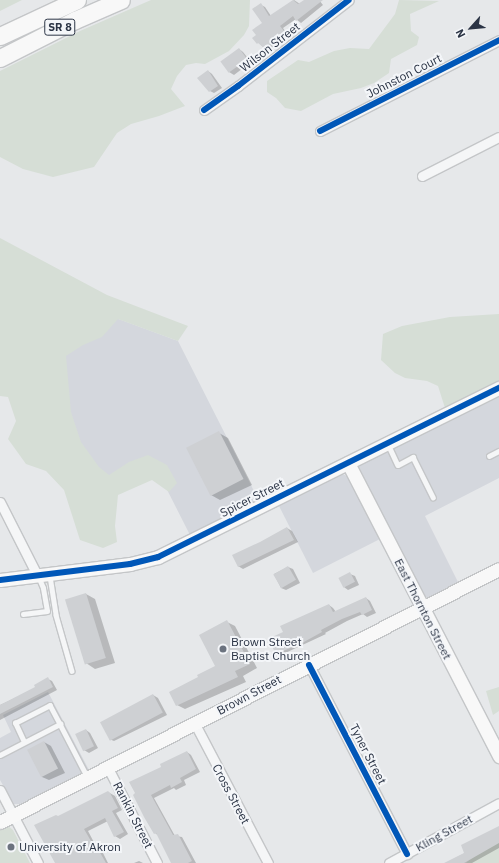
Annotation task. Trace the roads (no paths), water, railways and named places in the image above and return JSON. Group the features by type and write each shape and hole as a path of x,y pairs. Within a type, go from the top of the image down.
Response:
{"highway":[{"name":"SR 8","path":"0,36 77,0"},
{"name":"SR 8","path":"0,58 68,23 121,0"}],"main road":[{"name":"Spicer Street","path":"0,580 148,560 499,388"},
{"name":"East Thornton Street","path":"348,463 499,756"},
{"name":"Brown Street","path":"0,822 499,569"}],"street":[{"name":"Wilson Street","path":"204,110 244,82 349,0"},
{"name":"Johnston Court","path":"320,131 499,40"},
{"path":"422,176 499,136"},
{"path":"0,502 44,574"},
{"name":"Tyner Street","path":"309,665 406,854"},
{"name":"Cross Street","path":"195,724 268,863"},
{"name":"Rankin Street","path":"108,768 157,863"},
{"path":"0,790 38,863"},
{"name":"Kling Street","path":"389,863 499,803"}],"lane":[{"path":"387,443 398,465 413,457 432,498"},
{"path":"489,456 499,451"},
{"path":"23,614 47,611 43,588 44,574"},
{"path":"44,574 72,672"},
{"path":"24,742 15,723 50,705 88,778"},
{"path":"0,755 60,724"}],"place":[{"name":"Brown Street Baptist Church","path":"223,649"},
{"name":"University of Akron","path":"11,847"}]}
